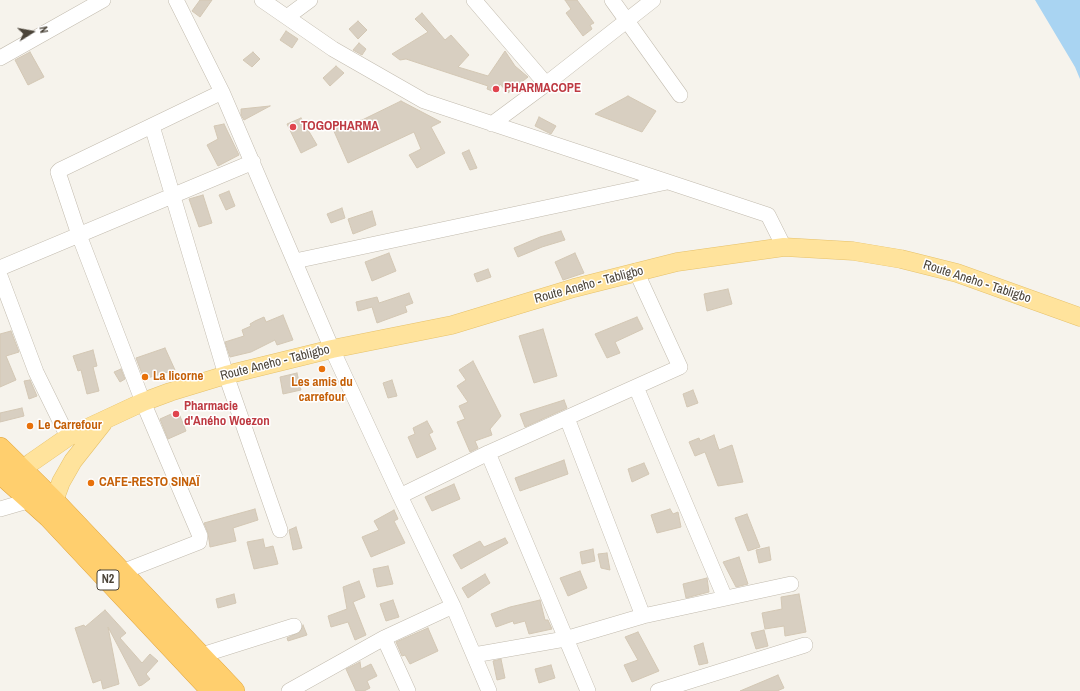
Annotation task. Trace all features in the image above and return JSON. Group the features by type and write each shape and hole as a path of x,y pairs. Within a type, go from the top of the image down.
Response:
{"highway":[{"name":"N2","path":"0,448 11,475 31,500 52,509 212,691"},
{"name":"N2","path":"11,475 52,509 122,572 199,656"},
{"path":"199,656 234,691"}],"main road":[{"name":"Route Aneho - Tabligbo","path":"11,475 68,437 142,402 170,392 226,375 332,349 452,325 636,271 677,262 784,247 854,251 901,259 957,273 1080,317"},
{"path":"52,509 61,482 73,461 104,421"}],"street":[{"path":"0,58 103,0"},
{"path":"176,0 222,92 332,349 453,606 489,691"},
{"path":"262,0 333,49 424,101 768,215 784,247"},
{"path":"287,17 310,0"},
{"path":"474,0 546,84"},
{"path":"612,0 628,20 680,95"},
{"path":"492,124 546,84 653,0"},
{"path":"122,572 199,542 200,540 142,402 58,176 60,170 222,92"},
{"path":"152,126 226,375 280,530"},
{"path":"0,268 253,162"},
{"path":"295,261 668,182"},
{"path":"400,496 488,453 680,367 636,271"},
{"path":"0,276 36,372 68,437"},
{"path":"636,388 725,598"},
{"path":"567,418 643,616"},
{"path":"488,453 588,691"},
{"path":"0,509 31,500"},
{"path":"474,655 565,639 643,616 791,584"},
{"path":"288,691 384,638 453,606"},
{"path":"199,656 294,626"},
{"path":"384,638 408,691"},
{"path":"658,691 805,645"}],"water":[{"path":"1035,0 1080,0 1080,79 1075,67"}],"building":[{"path":"200,0 212,0 200,17 192,11"},
{"path":"565,0 577,0 594,23 590,25 592,29 583,36 566,13 571,9"},
{"path":"422,13 445,40 451,35 469,55 458,67 488,76 505,51 515,66 528,77 508,93 500,84 497,93 487,89 488,86 406,59 400,60 392,54 428,32 415,19"},
{"path":"358,21 367,30 358,39 349,29"},
{"path":"286,31 298,39 292,48 280,40"},
{"path":"359,43 366,49 362,55 353,50"},
{"path":"30,52 44,77 28,85 15,60"},
{"path":"253,52 260,59 252,67 243,60"},
{"path":"336,66 344,73 330,86 323,78"},
{"path":"628,96 656,111 642,132 595,114"},
{"path":"401,101 441,122 431,127 445,153 417,168 409,155 421,149 414,132 348,163 333,129 361,120 360,121"},
{"path":"270,106 244,120 241,115 241,109"},
{"path":"539,117 556,126 551,134 535,126"},
{"path":"301,118 317,145 301,153 287,124"},
{"path":"224,124 239,155 218,166 207,145 218,139 214,126"},
{"path":"469,150 477,168 470,170 462,153"},
{"path":"229,191 235,206 226,210 219,195"},
{"path":"203,195 212,223 199,227 189,199"},
{"path":"342,208 345,218 331,223 327,214"},
{"path":"372,211 376,225 353,234 348,219"},
{"path":"561,231 565,240 542,247 518,257 514,248 540,237"},
{"path":"389,253 396,271 372,281 365,262"},
{"path":"575,253 584,273 563,280 555,262"},
{"path":"488,269 491,277 477,282 474,274"},
{"path":"728,289 732,304 707,311 704,294"},
{"path":"409,293 413,303 405,306 407,312 377,323 372,307 358,311 356,302 377,297 379,303"},
{"path":"283,315 293,340 277,345 275,340 251,352 230,357 225,342 244,336 242,330 251,326 250,324 255,321 264,317 266,322"},
{"path":"637,317 643,329 615,342 620,353 607,358 595,334"},
{"path":"543,329 557,376 534,383 519,336"},
{"path":"11,331 19,352 6,356 16,380 0,387 0,334"},
{"path":"165,348 175,370 144,379 136,358"},
{"path":"93,350 97,366 93,367 99,391 87,394 81,370 78,371 73,356"},
{"path":"473,361 501,416 490,429 492,435 475,441 478,448 470,452 457,422 465,419 459,406 468,402 457,386 466,380 459,370"},
{"path":"121,369 125,379 120,382 114,372"},
{"path":"297,373 301,390 283,394 280,377"},
{"path":"30,380 37,396 29,399 24,381"},
{"path":"392,380 397,396 388,398 383,383"},
{"path":"693,390 698,403 687,407 683,394"},
{"path":"564,400 567,408 525,427 520,414"},
{"path":"22,408 24,416 0,422 0,413"},
{"path":"178,411 186,431 168,439 160,419"},
{"path":"427,421 433,432 429,434 436,449 417,458 408,437 415,434 413,428"},
{"path":"714,435 719,450 732,445 743,482 718,486 705,452 695,456 689,442 699,438 700,441"},
{"path":"564,460 568,474 520,491 515,478"},
{"path":"644,463 649,474 632,482 628,469"},
{"path":"454,484 460,499 432,511 425,497"},
{"path":"255,509 258,520 233,528 236,541 210,547 208,533 204,523"},
{"path":"670,509 673,514 678,512 681,527 657,533 651,515"},
{"path":"394,510 398,519 394,521 405,543 371,557 362,537 379,530 374,521"},
{"path":"747,514 760,547 748,551 735,518"},
{"path":"296,527 302,548 293,550 289,530"},
{"path":"505,538 508,543 461,569 453,555 480,541 484,547"},
{"path":"263,539 265,548 273,546 278,564 254,569 247,542"},
{"path":"769,547 771,560 759,563 756,550"},
{"path":"593,549 595,561 582,564 580,552"},
{"path":"607,553 610,570 601,568 598,554"},
{"path":"739,557 748,584 736,587 723,562"},
{"path":"388,566 393,584 377,587 373,569"},
{"path":"580,571 587,588 568,596 560,578"},
{"path":"485,574 490,583 468,598 462,588"},
{"path":"707,578 709,592 686,598 683,584"},
{"path":"359,581 365,597 353,602 366,635 355,640 348,622 331,627 328,616 347,609 343,587"},
{"path":"234,594 236,603 218,608 216,599"},
{"path":"799,594 806,632 785,636 784,626 765,629 762,613 782,609 781,597"},
{"path":"393,600 399,617 386,621 380,604"},
{"path":"540,600 545,620 548,620 552,629 529,634 525,621 514,624 513,621 496,627 491,614 510,607"},
{"path":"105,610 126,633 120,638 142,663 150,654 158,661 146,674 150,679 142,685 139,686 108,627 119,684 103,689 101,680 93,683 75,628 84,625 85,627"},
{"path":"303,625 307,635 288,641 287,638 300,632"},
{"path":"428,628 438,651 410,664 405,655 402,656 396,642"},
{"path":"764,630 768,646 756,649 751,633"},
{"path":"638,632 659,671 632,682 624,665 638,660 625,637"},
{"path":"703,643 708,663 699,665 694,646"},
{"path":"501,659 505,678 497,680 493,661"},
{"path":"360,662 361,669 371,664 377,676 367,681 370,688 364,691 356,691 346,669"},
{"path":"551,665 555,678 539,683 535,669"},
{"path":"778,675 784,688 777,691 740,691"}],"place":[{"name":"PHARMACOPE","path":"496,89"},
{"name":"TOGOPHARMA","path":"293,127"},
{"name":"Les amis du carrefour","path":"322,369"},
{"name":"La licorne","path":"145,377"},
{"name":"Pharmacie d'Aného Woezon","path":"176,414"},
{"name":"Le Carrefour","path":"30,426"},
{"name":"CAFE-RESTO SINAÏ","path":"91,483"}]}
